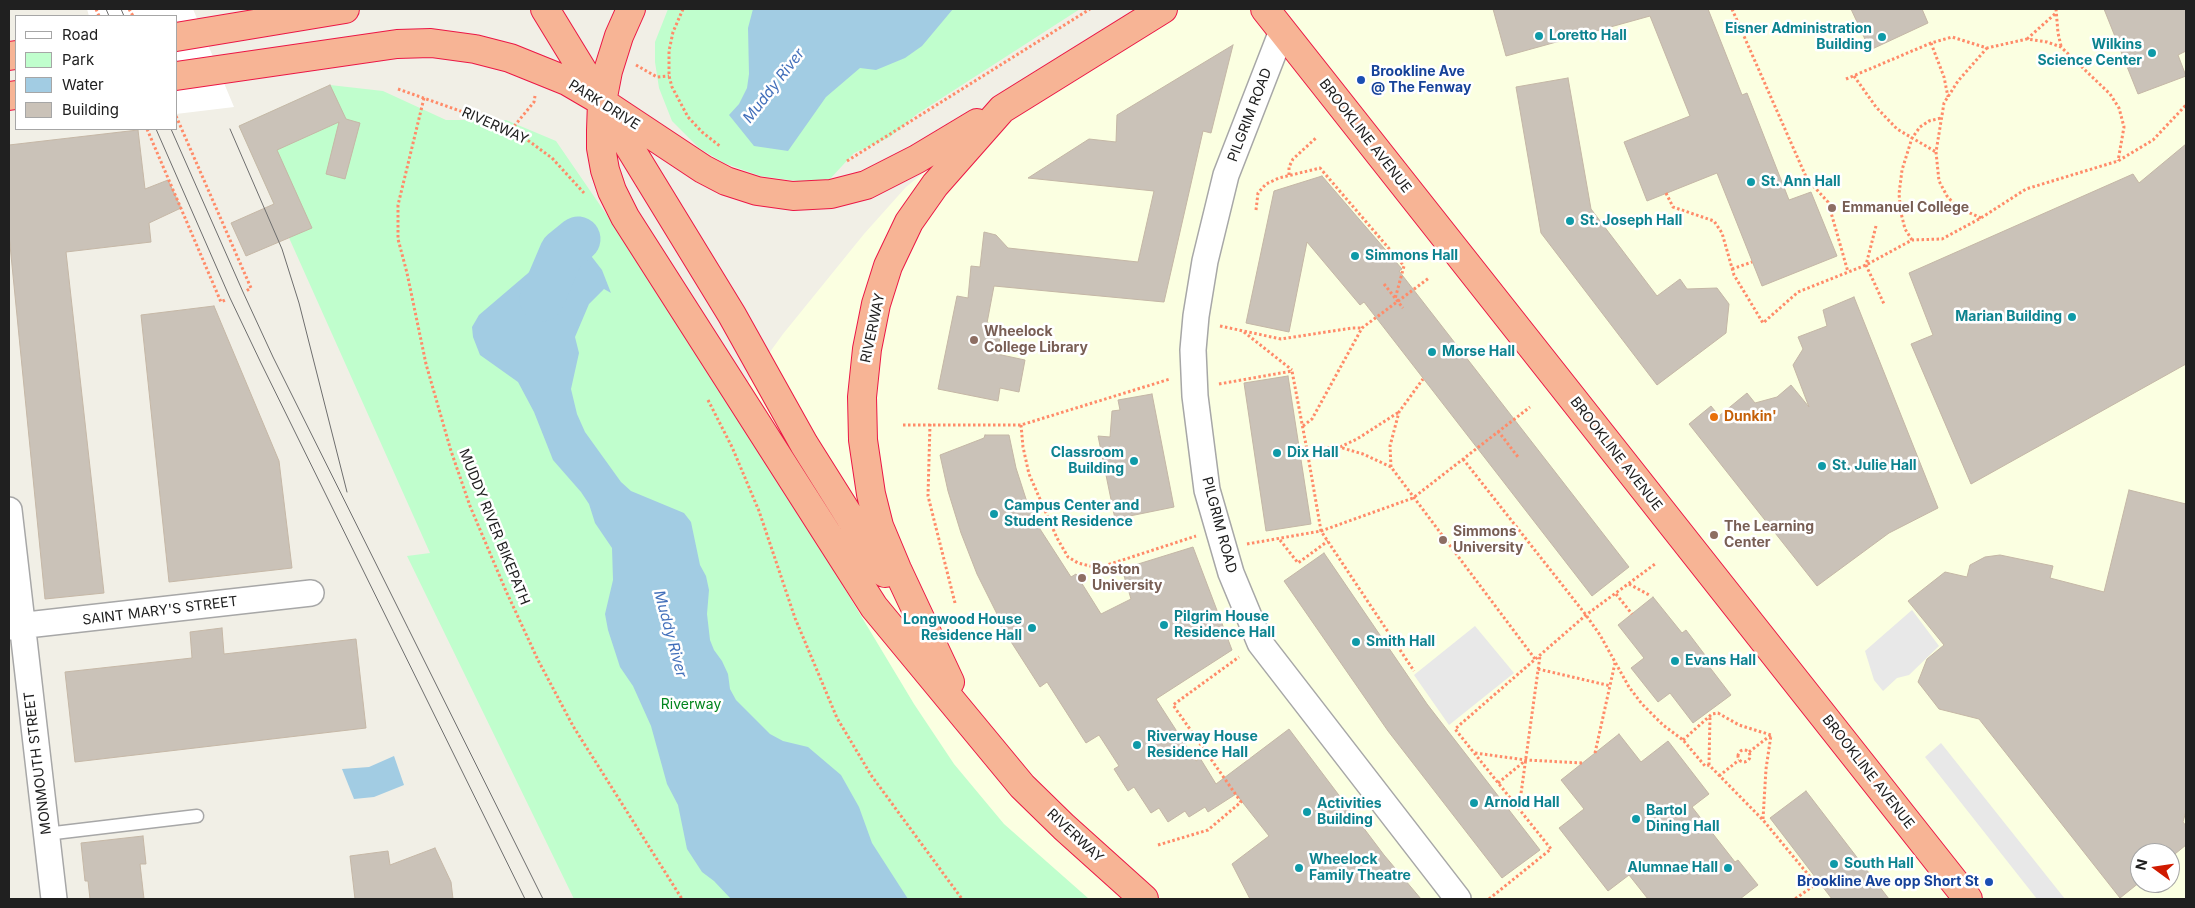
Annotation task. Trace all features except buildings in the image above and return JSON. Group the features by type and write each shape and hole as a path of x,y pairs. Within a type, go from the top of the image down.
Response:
{"highway":[{"path":"178,37 345,9"},
{"path":"545,9 732,315 804,444 930,644"},
{"name":"RIVERWAY","path":"631,9 617,43 602,102 600,139 603,163 612,191 625,217 861,588 894,632 1022,786 1144,899"},
{"name":"RIVERWAY","path":"990,747 952,685 930,644 888,548 873,502 863,440 862,397 864,366 876,304 888,266 902,236 935,185 1002,109 1163,9"},
{"name":"BROOKLINE AVENUE","path":"1265,9 1968,899"},
{"name":"PARK DRIVE","path":"178,76 397,44 431,43 476,49 510,58 566,81 602,102 719,178 757,191 801,197 847,191 880,180 1002,109"}],"street":[{"name":"PILGRIM ROAD","path":"1282,31 1226,176 1205,261 1199,298 1193,350 1195,396 1208,490 1231,573 1260,643 1458,899"},
{"name":"MONMOUTH STREET","path":"9,510 15,627 54,899"},
{"name":"SAINT MARY'S STREET","path":"15,627 311,593"}],"lane":[{"path":"46,834 197,816"}],"path":[{"path":"683,9 671,40 670,76 677,98 688,117 702,132 726,150"},
{"path":"841,164 877,144 1090,9"},
{"path":"1732,9 1807,180 1828,202 1848,272"},
{"path":"2027,39 2056,11"},
{"path":"2056,11 2061,47"},
{"path":"1846,80 1931,43 1952,37 1987,48 2027,39 2047,42 2061,47 2110,94 2119,108 2124,126 2118,161"},
{"path":"1931,43 1944,77 1948,98"},
{"path":"1982,218 1957,207 1947,196 1939,181 1936,152 1941,118 1948,98 1958,81 1987,48"},
{"path":"657,77 670,76"},
{"path":"1854,76 1876,107 1897,129 1936,152"},
{"name":"RIVERWAY","path":"398,89 511,130 540,147 589,199"},
{"name":"MUDDY RIVER BIKEPATH","path":"424,98 398,205 398,239 428,374 451,451 470,506 538,660 573,726 682,899"},
{"path":"511,130 534,102"},
{"path":"1666,193 1673,207 1714,221 1722,233 1732,269 1763,323 1798,292 1866,265 1912,240 1942,239 1982,218 2026,189 2118,161 2153,140 2186,105"},
{"path":"1912,240 1905,229 1901,213 1902,170 1912,138 1920,127 1929,121 1941,118"},
{"path":"178,121 251,288 246,291"},
{"path":"147,130 221,302 225,300"},
{"path":"1289,175 1288,167 1293,159 1317,137"},
{"path":"1256,210 1258,193 1266,184 1289,175 1320,168 1404,266 1396,300"},
{"path":"1876,226 1866,265 1884,304"},
{"path":"1732,269 1752,262"},
{"path":"1303,426 1312,419 1362,328 1396,300 1429,278"},
{"path":"1384,284 1403,308"},
{"path":"1213,324 1281,339 1362,328"},
{"path":"1242,330 1292,371 1321,531 1414,671"},
{"path":"1211,386 1292,371"},
{"path":"903,425 1021,425 1175,377"},
{"path":"1391,467 1390,446 1399,412 1423,379"},
{"path":"705,395 732,447 760,511 795,618 837,718 867,768 962,899"},
{"path":"1240,545 1280,540 1321,531 1413,498 1530,406"},
{"path":"1307,450 1339,447 1356,439 1399,412"},
{"path":"930,424 928,496 956,603"},
{"path":"1021,425 1023,447 1030,474 1057,538 1068,557 1078,563 1098,568 1198,536"},
{"path":"1498,432 1518,457"},
{"path":"1339,447 1364,454 1391,467 1535,659"},
{"path":"1463,459 1586,615 1642,704 1663,725 1683,740 1705,766 1709,765 1763,820 1816,884 1794,899"},
{"path":"1280,540 1298,563 1328,541"},
{"path":"1489,899 1551,850 1455,729 1586,615 1655,564"},
{"path":"1629,584 1651,596"},
{"path":"1616,594 1632,614"},
{"path":"1158,845 1208,830 1241,802 1174,705 1246,652"},
{"path":"1519,809 1540,655"},
{"path":"1596,752 1615,662"},
{"path":"1538,669 1611,686"},
{"path":"1683,740 1710,716 1718,713 1739,725 1771,735"},
{"path":"1709,765 1710,716"},
{"path":"1749,752 1771,735"},
{"path":"1763,820 1766,769 1771,735"},
{"path":"1739,760 1738,754 1741,751 1749,752"},
{"path":"1739,760 1747,762 1751,756 1749,752"},
{"path":"1474,753 1526,760 1583,763"},
{"path":"1498,783 1526,760"},
{"path":"1719,776 1739,760"}],"shaded area":[{"path":"1163,9 2186,9 2186,899 853,899 704,443 783,334 864,234 906,187 1002,109"},
{"path":"1912,610 1939,646 1909,675 1897,678 1883,691 1874,680 1865,651"},
{"path":"1475,626 1514,673 1449,725 1414,675"},
{"path":"1941,743 2065,899 2037,899 1925,757"}],"green space":[{"path":"668,9 1080,9 917,114 890,137 854,153 830,179 804,182 760,176 724,163 699,148 672,121 659,88 655,62 655,42"},
{"name":"Riverway","path":"330,85 383,91 446,120 506,120 556,141 637,259 828,561 914,704 954,764 1004,824 1089,899 574,899 407,556 430,553 239,126"}],"water":[{"path":"753,9 953,9 922,46 905,58 876,70 860,68 826,97 788,151 754,146 729,115 739,104 747,88 749,74 748,28"},
{"path":"561,245 585,248 602,270 611,293 604,289 589,304 575,337 579,353 571,389 577,414 585,432 621,482 631,491 684,513 691,522 700,565 706,576 709,590 707,614 710,640 728,674 730,689 736,700 770,734 783,741 808,747 841,775 859,807 872,843 908,899 731,899 714,881 702,872 687,849 678,805 667,784 651,726 633,686 620,667 608,630 605,614 613,580 612,548 595,523 589,504 581,492 553,460 534,412 518,382 480,355 473,337 472,327 479,315"},
{"path":"394,756 404,785 374,797 354,799 342,769 369,767"}],"pier":[{"path":"87,9 193,9 234,107 178,114 178,15 89,15"}],"waterway":[{"name":"Muddy River","path":"542,299 562,252 578,239"}],"tram line":[{"path":"106,9 109,15"},
{"path":"121,9 124,15"},
{"path":"230,129 282,249 299,303 347,492"},
{"path":"156,130 230,298 261,363 525,899"},
{"path":"171,130 273,357 543,899"}],"place":[{"name":"Loretto Hall","path":"1539,36"},
{"name":"Eisner Administration Building","path":"1882,37"},
{"name":"Wilkins Science Center","path":"2152,53"},
{"name":"Brookline Ave @ The Fenway","path":"1361,80"},
{"name":"St. Ann Hall","path":"1751,182"},
{"name":"Emmanuel College","path":"1832,208"},
{"name":"St. Joseph Hall","path":"1570,221"},
{"name":"Simmons Hall","path":"1355,256"},
{"name":"Marian Building","path":"2072,317"},
{"name":"Wheelock College Library","path":"974,340"},
{"name":"Morse Hall","path":"1432,352"},
{"name":"Dunkin'","path":"1714,417"},
{"name":"Dix Hall","path":"1277,453"},
{"name":"Classroom Building","path":"1134,461"},
{"name":"St. Julie Hall","path":"1822,466"},
{"name":"Campus Center and Student Residence","path":"994,514"},
{"name":"The Learning Center","path":"1714,535"},
{"name":"Simmons University","path":"1443,540"},
{"name":"Boston University","path":"1082,578"},
{"name":"Pilgrim House Residence Hall","path":"1164,625"},
{"name":"Longwood House Residence Hall","path":"1032,628"},
{"name":"Smith Hall","path":"1356,642"},
{"name":"Evans Hall","path":"1675,661"},
{"name":"Riverway House Residence Hall","path":"1137,745"},
{"name":"Arnold Hall","path":"1474,803"},
{"name":"Activities Building","path":"1307,812"},
{"name":"Bartol Dining Hall","path":"1636,819"},
{"name":"South Hall","path":"1834,864"},
{"name":"Wheelock Family Theatre","path":"1299,868"},
{"name":"Alumnae Hall","path":"1728,868"},
{"name":"Brookline Ave opp Short St","path":"1989,882"}]}
